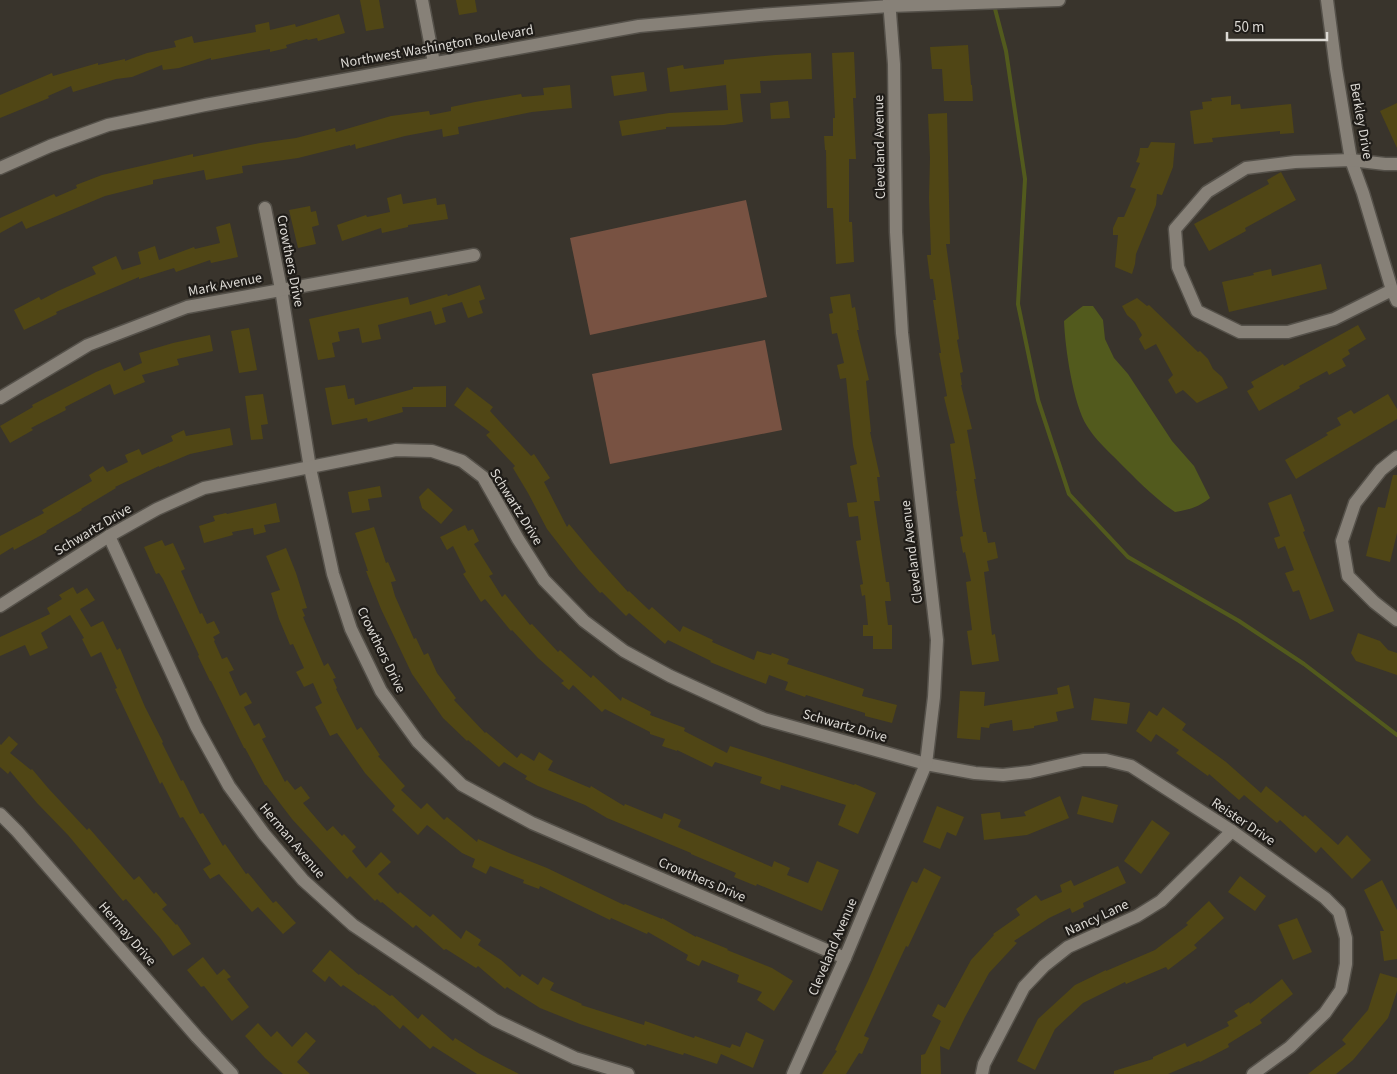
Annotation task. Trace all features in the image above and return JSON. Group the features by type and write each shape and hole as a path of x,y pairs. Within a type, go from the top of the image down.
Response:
{"street":[{"path":"422,0 434,63"},
{"name":"Northwest Washington Boulevard","path":"0,168 50,146 108,126 205,105 639,26 890,3 967,4 1059,0"},
{"name":"Berkley Drive","path":"1327,0 1351,160 1395,296"},
{"name":"Cleveland Avenue","path":"793,1074 845,958 926,764 934,698 937,640 902,333 896,232 894,64 890,3"},
{"path":"1395,296 1334,319 1288,332 1240,332 1197,311 1178,267 1175,229 1207,192 1246,168 1295,162 1351,160 1397,164"},
{"name":"Crowthers Drive","path":"265,208 281,289 310,468 332,574 351,629 381,691 418,742 462,785 532,823 845,958"},
{"name":"Mark Avenue","path":"0,398 88,345 187,307 474,255"},
{"name":"Schwartz Drive","path":"0,606 110,536 157,509 204,488 396,450 432,451 462,461 483,477 518,540 544,580 584,621 624,652 670,676 764,719 926,764"},
{"path":"1397,457 1381,470 1355,503 1342,541 1348,576 1374,602 1397,620"},
{"name":"Herman Avenue","path":"110,536 196,726 229,786 264,834 303,880 353,925 495,1020 575,1058 628,1074"},
{"name":"Reister Drive","path":"926,764 975,773 1003,775 1030,772 1083,760 1106,760 1130,766 1232,831 1325,898 1339,912 1346,938 1346,964 1340,990 1325,1013 1290,1047 1253,1074"},
{"name":"Hermay Drive","path":"0,814 232,1074"},
{"name":"Nancy Lane","path":"982,1074 984,1064 1024,987 1044,966 1068,947 1137,916 1161,901 1232,831"}],"shaded area":[{"path":"746,200 767,297 590,335 570,238"},
{"path":"1083,306 1093,306 1103,320 1105,339 1114,358 1128,374 1172,441 1194,466 1210,498 1202,504 1175,512 1138,481 1101,444 1087,426 1074,390 1068,360 1064,321"},
{"path":"765,340 782,430 610,464 592,374"}],"building":[{"path":"360,0 379,0 384,28 366,31"},
{"path":"456,0 475,0 477,12 459,15"},
{"path":"339,14 345,33 318,41 317,38 307,39 286,45 287,48 270,52 270,49 211,60 211,58 179,68 163,70 162,65 132,77 116,79 73,92 71,86 48,96 49,98 0,118 0,95 52,73 53,76 98,63 98,65 125,59 125,61 147,53 176,47 174,41 192,36 194,43 256,32 255,25 269,22 270,30 295,24 296,27"},
{"path":"968,45 973,101 944,101 942,69 932,69 930,47"},
{"path":"854,52 856,98 853,98 856,159 849,159 849,222 852,222 854,262 836,264 833,208 827,208 824,136 833,136 833,118 835,118 832,53"},
{"path":"811,53 812,79 760,81 761,93 740,94 743,122 724,125 666,127 666,129 622,136 619,121 669,113 728,110 726,85 670,92 667,68 683,65 684,69 724,64 724,60"},
{"path":"644,72 647,91 614,96 611,76"},
{"path":"570,85 572,108 532,112 458,127 459,134 443,137 442,129 405,136 356,149 355,144 298,158 242,166 243,173 206,180 204,170 153,180 153,184 105,196 26,229 22,221 0,233 0,218 54,194 56,197 77,188 76,185 102,175 193,154 193,157 260,143 296,138 335,128 336,132 391,116 429,111 430,115 451,111 451,107 475,102 521,94 522,97 544,95 543,88"},
{"path":"1231,96 1231,105 1240,104 1241,109 1291,104 1294,133 1280,134 1280,131 1212,138 1213,142 1194,144 1190,111 1203,109 1202,102 1212,101 1211,98"},
{"path":"788,101 790,118 771,119 770,103"},
{"path":"1397,103 1397,148 1380,111"},
{"path":"947,113 950,244 946,244 959,339 957,340 963,372 960,373 961,385 972,429 967,430 983,532 986,532 988,543 995,542 998,558 987,561 989,571 984,572 992,635 995,634 999,661 972,665 967,631 972,630 966,582 971,581 960,537 963,536 950,444 955,443 944,397 947,396 939,353 941,353 933,300 936,300 933,279 930,279 927,255 931,255 928,114"},
{"path":"1151,142 1175,143 1173,167 1162,195 1157,194 1156,205 1136,254 1132,274 1115,267 1118,235 1113,235 1113,228 1118,217 1124,217 1136,189 1130,187 1140,163 1136,162 1140,148 1148,148"},
{"path":"1281,172 1296,200 1245,228 1246,231 1209,251 1194,224 1269,184 1267,180"},
{"path":"401,194 403,204 436,198 437,205 445,204 448,219 408,225 408,227 382,233 381,228 342,241 337,225 366,215 367,217 390,212 387,198"},
{"path":"310,206 311,212 316,211 319,225 312,227 316,244 298,248 289,210"},
{"path":"230,223 238,257 211,263 210,260 176,272 174,268 139,279 139,277 56,312 57,314 24,330 14,310 39,297 41,300 96,274 92,267 116,256 122,270 141,264 138,252 155,246 159,260 194,247 195,249 220,243 216,227"},
{"path":"1321,264 1327,289 1229,312 1222,282 1271,269 1272,276"},
{"path":"480,285 485,299 479,301 483,313 468,318 462,302 442,308 446,322 435,325 431,311 378,325 381,339 362,343 359,328 338,332 340,341 332,343 335,357 318,360 309,319 408,297 410,305 447,294 448,296"},
{"path":"850,294 852,308 855,307 859,330 857,330 869,380 866,381 870,432 880,477 877,477 880,501 874,501 886,582 889,582 891,601 885,601 888,625 892,625 892,649 873,649 873,636 863,636 863,625 868,625 865,595 862,596 860,585 863,584 856,541 861,540 858,516 849,517 847,503 857,502 850,466 857,464 853,445 846,378 840,379 837,365 844,363 837,333 832,334 829,314 833,313 830,297"},
{"path":"1137,298 1147,306 1149,305 1198,352 1200,351 1208,359 1213,369 1222,377 1228,388 1197,403 1183,390 1176,394 1168,380 1173,375 1156,344 1145,350 1139,339 1142,335 1135,322 1127,315 1122,306"},
{"path":"1358,325 1366,339 1348,350 1350,354 1342,359 1346,366 1329,375 1327,371 1259,411 1247,391 1254,387 1251,382"},
{"path":"249,328 257,370 239,373 231,331"},
{"path":"210,335 213,351 177,359 179,365 142,375 145,382 114,395 110,384 65,407 66,410 31,428 33,430 10,443 0,426 33,407 32,405 96,372 120,362 124,371 142,363 139,353"},
{"path":"345,385 348,399 354,398 355,405 413,389 413,387 446,386 446,407 402,407 403,412 368,422 367,418 332,425 325,388"},
{"path":"467,387 493,407 490,411 531,456 534,454 550,478 544,482 567,527 569,524 628,592 649,610 652,607 680,632 683,626 713,640 712,642 754,660 757,651 771,655 772,653 789,659 787,664 864,689 862,696 897,705 892,723 865,716 865,713 785,690 788,682 769,675 766,684 742,675 710,662 668,640 665,644 629,613 626,616 602,592 600,593 578,569 547,529 513,468 515,466 486,435 490,432 454,405"},
{"path":"263,394 268,424 261,425 263,439 251,440 245,396"},
{"path":"1388,394 1397,409 1397,419 1296,479 1285,460 1328,435 1326,433 1341,425 1337,418 1351,410 1354,414"},
{"path":"230,428 233,445 190,454 159,466 115,487 47,532 14,550 13,547 0,555 0,536 44,513 42,510 92,481 89,475 103,466 107,472 128,462 125,455 139,449 142,455 173,441 171,436 184,430 186,436"},
{"path":"1393,475 1397,475 1397,533 1390,562 1366,556 1378,507 1385,508"},
{"path":"380,486 382,497 368,499 370,510 352,513 348,492"},
{"path":"428,488 453,510 441,524 422,508 419,497"},
{"path":"1291,494 1305,531 1303,532 1334,611 1310,620 1299,590 1293,592 1285,573 1294,570 1285,546 1278,549 1274,538 1280,536 1268,503"},
{"path":"276,503 280,522 264,525 266,532 254,535 253,528 232,532 233,535 204,543 199,526 215,521 213,516"},
{"path":"465,525 468,531 473,529 479,541 474,544 493,574 489,576 502,597 505,594 530,625 532,624 558,652 560,650 591,678 593,675 621,701 622,697 651,712 650,715 685,728 684,731 727,753 730,746 855,784 876,793 858,834 838,825 846,805 781,785 780,790 760,783 762,777 715,762 712,767 677,750 662,746 665,739 650,734 650,732 605,709 602,712 573,685 569,690 561,683 564,681 511,631 485,599 481,602 463,574 466,572 453,546 447,550 440,537"},
{"path":"374,527 386,563 388,562 396,581 391,582 395,596 414,639 416,638 424,655 428,653 437,673 456,698 454,700 485,733 517,758 521,753 534,761 539,752 553,761 548,770 590,788 591,786 624,806 625,804 662,819 664,813 681,820 678,827 772,867 774,861 790,868 787,875 808,883 817,861 839,870 822,911 757,884 756,886 734,877 736,873 607,818 585,805 538,786 525,779 527,776 504,762 499,767 467,741 443,718 412,674 381,609 366,571 368,571 355,533"},
{"path":"162,540 165,546 173,543 185,569 181,571 200,614 202,613 207,624 214,621 220,633 213,637 214,641 222,659 227,657 234,670 229,672 240,696 246,692 252,703 244,707 254,726 259,723 266,737 262,739 285,782 287,780 295,790 301,786 310,798 303,803 327,831 333,826 342,836 344,834 356,847 352,851 366,868 381,852 391,862 378,874 398,894 400,892 430,917 433,914 461,939 466,930 481,940 478,945 501,960 520,977 522,974 538,985 543,977 554,983 550,990 581,1005 644,1025 645,1021 730,1048 732,1044 740,1047 746,1032 764,1040 753,1068 721,1054 717,1064 684,1053 683,1055 647,1044 646,1046 580,1024 540,1008 507,987 505,989 478,966 476,968 446,949 444,950 416,925 413,928 382,902 377,899 375,901 350,876 347,879 292,819 265,785 244,748 198,656 163,579 159,573 156,574 144,547"},
{"path":"286,548 307,608 302,609 305,616 303,617 324,666 328,663 336,678 333,679 336,689 357,730 361,727 380,755 378,756 405,786 401,790 421,809 427,803 444,820 447,817 477,842 478,839 547,868 624,905 662,918 696,937 772,968 793,981 774,1011 757,1000 762,992 737,982 739,975 702,960 699,966 686,960 688,955 648,932 647,934 611,918 610,920 540,886 539,889 523,883 524,880 490,866 486,874 472,867 475,859 462,853 427,825 418,835 392,810 395,806 365,773 337,733 330,736 315,707 322,703 313,683 304,687 296,672 304,668 293,644 290,645 279,619 271,593 280,590 266,556"},
{"path":"73,587 77,594 87,588 95,600 80,609 91,627 103,621 117,650 120,648 162,743 200,814 203,813 223,846 225,844 246,874 248,873 273,903 276,901 296,923 283,934 258,907 252,912 219,874 210,879 203,869 211,864 183,817 180,818 162,782 160,784 115,689 117,688 101,652 91,657 82,639 84,638 70,615 41,633 48,648 30,656 25,645 0,656 0,637 50,614 47,608 62,599 59,595"},
{"path":"1358,633 1380,641 1388,650 1397,653 1397,675 1356,661 1351,653"},
{"path":"1069,685 1074,708 1056,712 1058,721 1034,726 1034,728 1013,731 1012,720 990,724 989,728 981,727 980,740 957,738 960,691 985,692 984,706 1058,694 1057,688"},
{"path":"1094,698 1130,703 1127,724 1091,720"},
{"path":"1163,707 1186,724 1182,730 1226,762 1261,793 1266,786 1303,817 1305,815 1338,845 1347,835 1371,860 1352,879 1321,847 1316,853 1280,820 1277,823 1244,795 1239,800 1209,774 1208,776 1176,753 1179,750 1156,734 1151,742 1136,731 1149,711 1157,716"},
{"path":"9,736 18,744 10,753 32,769 87,830 89,828 134,880 139,876 154,894 156,892 167,905 162,909 177,924 191,944 173,956 126,899 123,901 68,835 10,771 8,774 0,767 0,744"},
{"path":"1060,796 1069,818 1027,835 984,840 981,814 1000,812 1001,819 1026,816 1024,812"},
{"path":"1082,796 1118,805 1113,823 1077,814"},
{"path":"937,806 964,817 956,836 947,832 940,849 923,842"},
{"path":"1152,820 1170,833 1141,874 1124,861"},
{"path":"1118,866 1126,883 1083,903 1084,907 1072,913 1070,908 1049,918 1014,941 1017,943 989,973 949,1050 940,1046 941,1074 921,1074 921,1055 925,1054 941,1021 932,1016 938,1004 945,1008 971,960 993,934 1020,915 1016,909 1036,895 1041,901 1062,892 1060,885 1071,880 1074,886"},
{"path":"924,868 941,877 864,1036 869,1038 862,1054 859,1053 846,1074 822,1074 837,1051 835,1050 912,881 917,883"},
{"path":"1240,876 1266,896 1255,911 1228,892"},
{"path":"1382,880 1397,910 1397,959 1384,961 1380,931 1384,931 1364,890"},
{"path":"1209,901 1224,918 1194,945 1197,948 1168,970 1166,967 1126,984 1125,982 1083,1003 1055,1029 1035,1070 1017,1061 1038,1019 1075,985 1155,950 1188,925 1186,923"},
{"path":"1297,918 1312,952 1293,960 1278,925"},
{"path":"330,950 359,975 390,996 392,995 418,1019 422,1014 453,1041 455,1038 480,1054 519,1074 477,1074 433,1046 430,1049 403,1025 400,1029 374,1005 343,985 341,987 329,976 325,982 312,971"},
{"path":"203,957 217,975 224,969 231,977 227,979 249,1007 232,1021 204,986 201,987 187,970"},
{"path":"1380,973 1397,978 1397,991 1388,1018 1353,1060 1336,1074 1308,1074 1346,1044 1342,1040 1368,1010"},
{"path":"1282,979 1293,994 1260,1020 1262,1023 1228,1044 1229,1047 1200,1062 1168,1074 1114,1074 1114,1071 1153,1059 1153,1057 1185,1043 1187,1047 1229,1026 1227,1022 1238,1016 1234,1011 1249,1002 1250,1004"},
{"path":"258,1023 271,1037 277,1031 292,1047 306,1032 316,1041 297,1062 310,1074 283,1074 265,1058 245,1036"}],"waterway":[{"path":"994,5 1006,51 1025,179 1018,304 1038,400 1069,494 1128,557 1239,621 1304,664 1397,735"}]}
